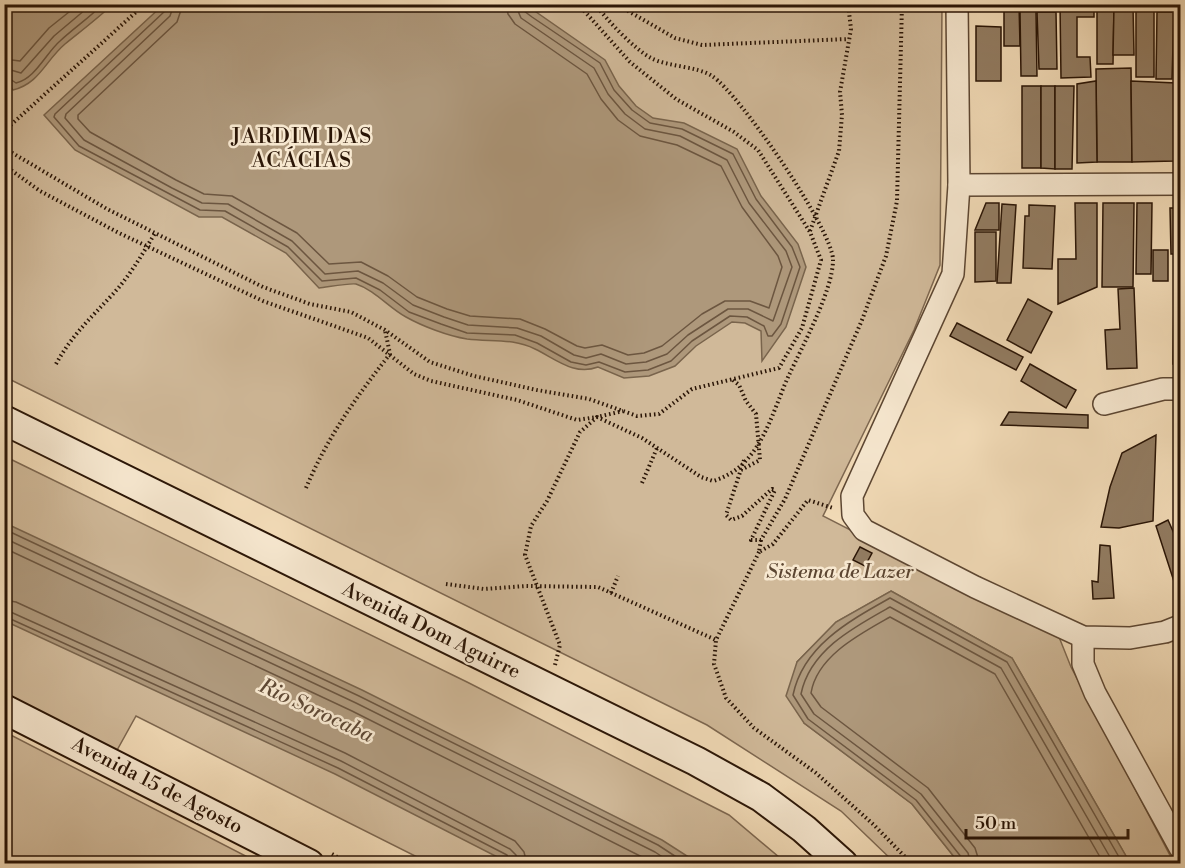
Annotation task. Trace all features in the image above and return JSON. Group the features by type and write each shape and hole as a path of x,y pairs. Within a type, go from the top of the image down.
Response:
{"main road":[{"name":"Avenida Dom Aguirre","path":"4,420 696,761 761,797 804,829 843,864"},
{"name":"Avenida 15 de Agosto","path":"4,709 309,864"}],"street":[{"path":"957,4 958,185 953,274 852,496 853,515 864,530 975,587 1083,637 1131,638 1165,632 1180,626"},
{"path":"958,185 1180,184"},
{"path":"1104,404 1163,389 1180,389"},
{"path":"1083,637 1083,664 1095,693 1180,848"}],"path":[{"path":"4,130 145,4"},
{"path":"4,148 61,183 263,287 310,304 351,312 385,330 430,362 537,390 589,399 637,416 659,414 692,389 779,368 802,328 821,260 810,232 758,150 734,132 676,99 630,62 578,4"},
{"path":"595,4 651,58 711,75 771,143 815,219 834,259 827,286 760,445 731,473 712,481 701,477 657,448 597,417"},
{"path":"616,4 675,38 702,45 849,39"},
{"path":"810,232 839,151 842,115 840,92 851,29 848,4"},
{"path":"902,4 897,201 886,256 862,320 785,499 761,540 759,552 716,640 714,664 726,698 735,710 754,728 839,794 912,864"},
{"path":"4,165 40,191 263,302 368,338 414,374 431,381 517,400 577,420 623,411"},
{"path":"56,364 83,323 113,294 155,233"},
{"path":"306,488 328,440 357,396 390,354 385,330"},
{"path":"733,380 739,385 746,401 756,414 760,445 760,460 740,471"},
{"path":"546,661 556,665 560,645 525,555 531,526 547,501 580,432 597,417"},
{"path":"642,483 657,448"},
{"path":"744,459 726,515 731,520 742,516 772,489 775,490 751,540 761,540"},
{"path":"759,552 773,544 808,500 853,515"},
{"path":"611,593 618,576"},
{"path":"446,584 484,589 575,585 598,587 716,640"}],"green space":[{"name":"Sistema de Lazer","path":"4,5 942,5 940,265 914,330 823,516 1059,637 1071,667 1174,863 1130,863 1012,658 891,591 836,622 797,662 804,723 912,804 959,863 895,863 841,811 707,725 5,377"},
{"path":"4,456 467,682 729,815 786,863 429,863 136,716 116,752 5,696"},
{"path":"5,732 259,863 5,863"}],"water":[{"path":"5,4 112,5 65,44 36,77 22,87 13,90 5,78"},
{"path":"163,5 526,5 605,60 619,86 636,106 653,118 684,123 737,149 761,196 798,244 806,267 786,327 762,361 761,331 745,323 732,322 696,346 675,366 649,376 624,378 598,367 573,368 518,343 452,336 406,317 369,290 356,284 319,288 286,253 222,217 199,217 75,150 44,115"},
{"name":"Rio Sorocaba","path":"5,523 362,690 662,840 698,863 509,863 335,774 5,621"},
{"path":"891,591 1012,658 1130,863 959,863 912,804 804,723 786,696 797,662 836,622"}],"building":[{"path":"1004,4 1019,4 1020,46 1004,46"},
{"path":"1060,4 1094,4 1094,17 1077,17 1077,57 1090,57 1091,77 1061,78"},
{"path":"1136,4 1154,4 1154,77 1136,77"},
{"path":"1097,6 1114,7 1113,64 1097,64"},
{"path":"1133,6 1134,55 1113,55 1114,7"},
{"path":"1020,11 1036,11 1037,76 1021,76"},
{"path":"1037,12 1056,12 1057,69 1039,69"},
{"path":"1157,12 1174,12 1172,79 1156,79"},
{"path":"1176,15 1180,15 1180,73 1175,73"},
{"path":"976,26 1001,27 1001,81 976,81"},
{"path":"1131,68 1132,162 1097,162 1096,69"},
{"path":"1096,81 1097,162 1077,163 1077,84"},
{"path":"1131,81 1176,83 1175,161 1132,162"},
{"path":"1176,83 1180,83 1180,161 1175,161"},
{"path":"1022,86 1041,86 1041,168 1022,168"},
{"path":"1041,86 1055,86 1055,169 1041,168"},
{"path":"1055,86 1074,86 1072,169 1055,169"},
{"path":"986,203 999,203 999,230 975,230"},
{"path":"1075,203 1097,203 1097,287 1058,304 1058,259 1076,259"},
{"path":"1103,203 1134,203 1133,287 1102,287"},
{"path":"1137,203 1152,203 1151,274 1136,274"},
{"path":"1002,204 1016,205 1011,283 997,283"},
{"path":"1029,205 1055,206 1052,269 1023,268 1025,216 1029,216"},
{"path":"1170,208 1180,208 1180,254 1171,254"},
{"path":"975,232 996,232 996,281 975,282"},
{"path":"1153,250 1168,250 1168,281 1153,281"},
{"path":"1134,288 1137,368 1107,369 1105,330 1120,329 1118,289"},
{"path":"1174,297 1180,297 1180,364 1173,364"},
{"path":"1028,299 1052,312 1031,353 1007,340"},
{"path":"957,323 1023,357 1016,370 950,336"},
{"path":"1030,364 1076,390 1066,408 1021,381"},
{"path":"1009,412 1088,415 1088,428 1001,425"},
{"path":"1156,435 1153,521 1119,528 1101,527 1110,487 1122,453"},
{"path":"1168,520 1180,547 1179,597 1156,526"},
{"path":"1100,545 1110,546 1114,598 1093,599 1092,581 1098,582"},
{"path":"860,547 872,553 865,566 853,560"}],"district":[{"name":"JARDIM DAS ACÁCIAS","path":"302,149"}]}
